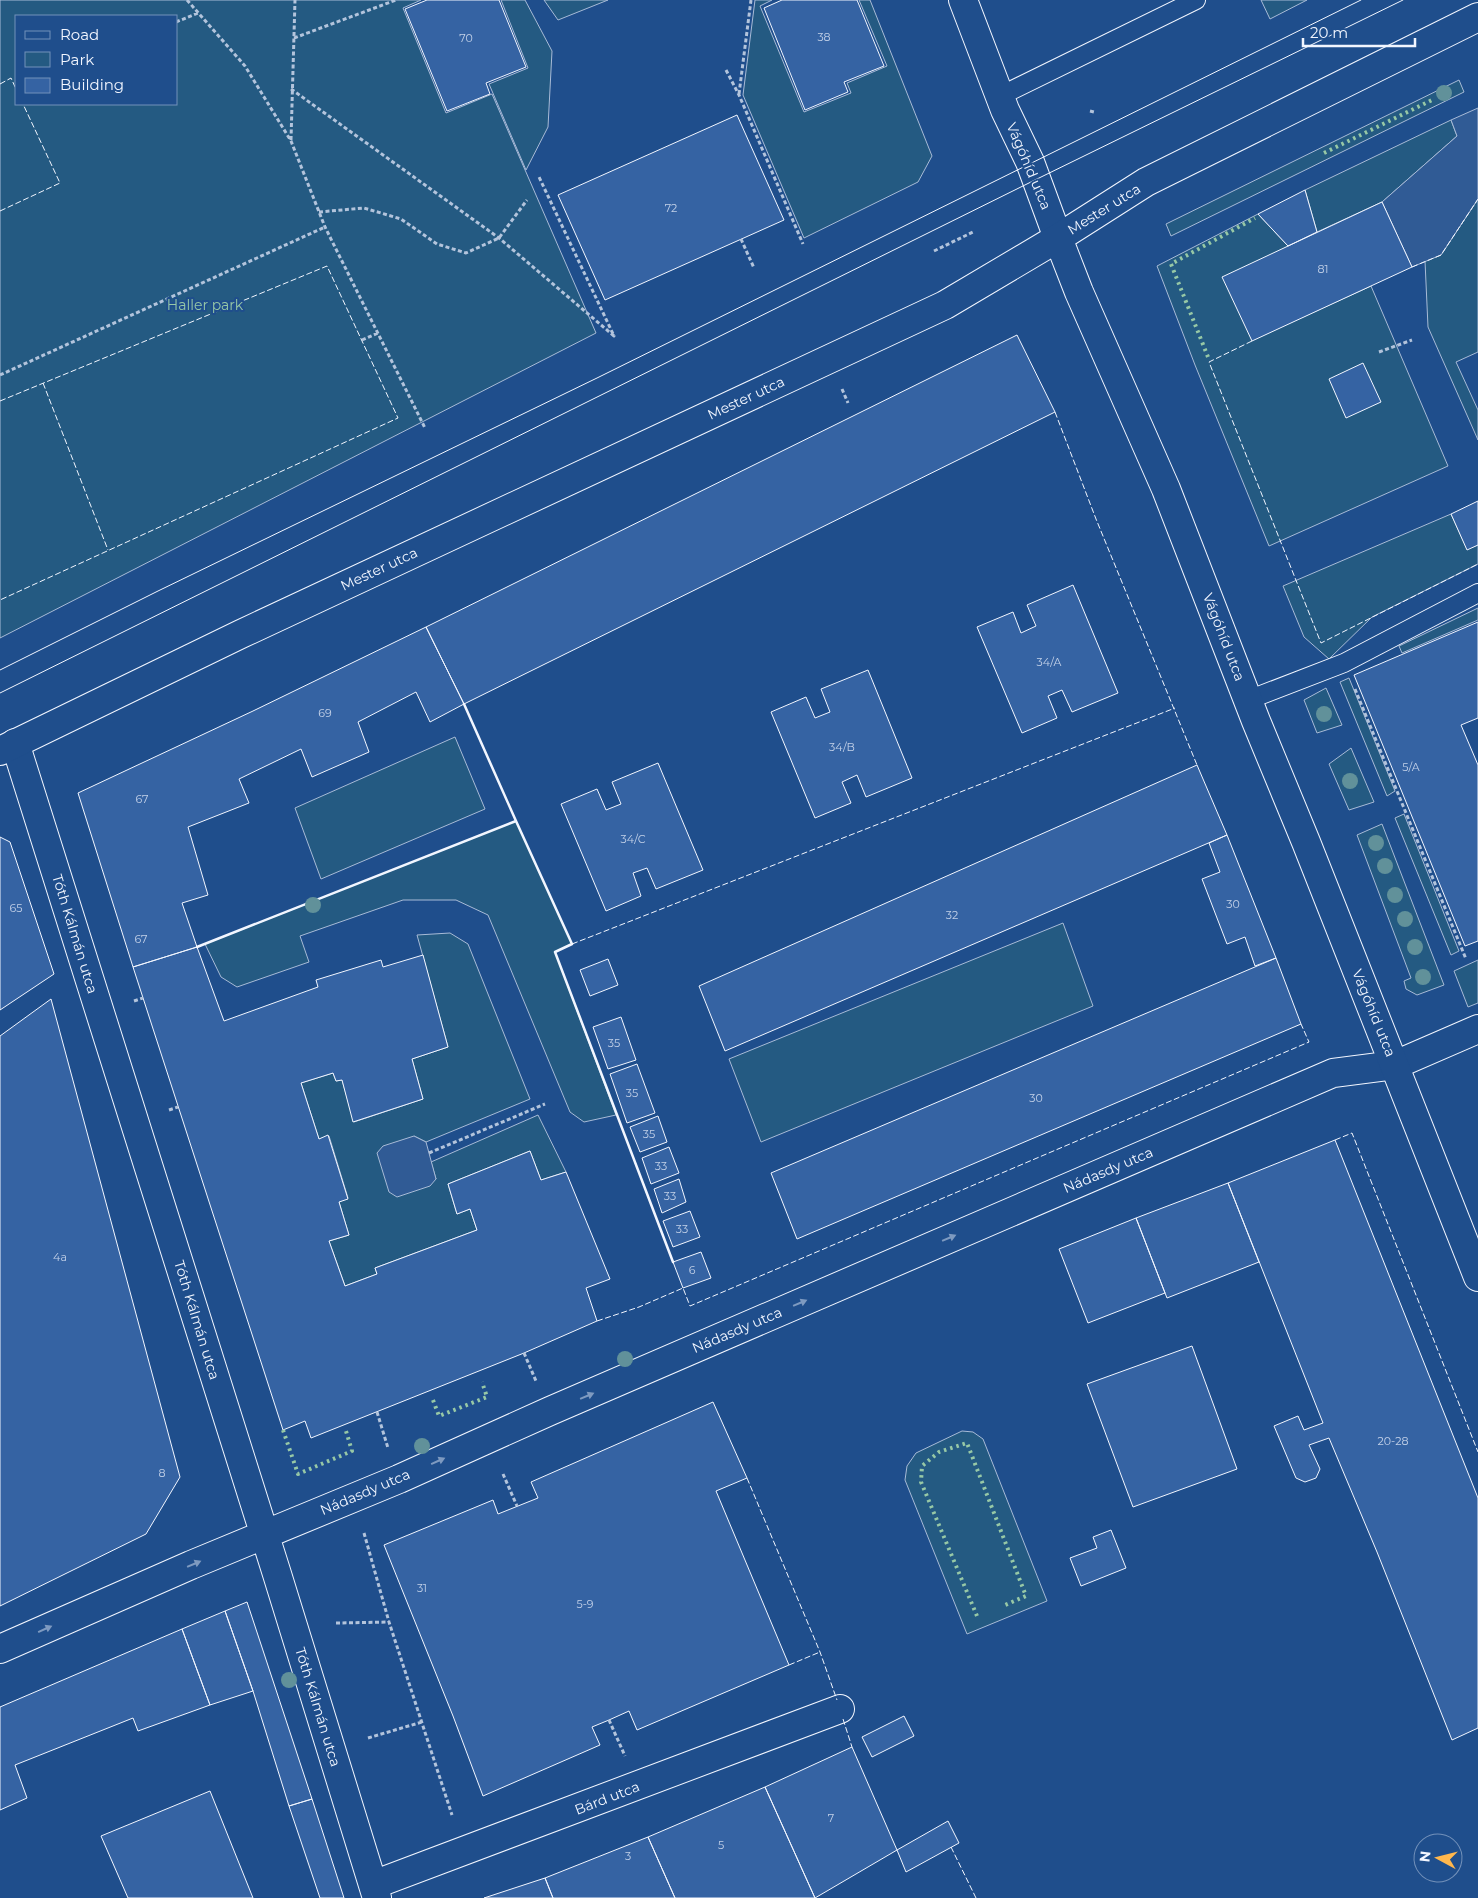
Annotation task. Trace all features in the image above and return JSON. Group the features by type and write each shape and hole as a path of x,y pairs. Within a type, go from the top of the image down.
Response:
{"street":[{"name":"Vágóhíd utca","path":"963,0 1000,96 1030,162 1079,292 1166,489 1478,1277"},
{"name":"Mester utca","path":"8,747 224,642 945,305 1058,238 1146,182 1478,17"},
{"name":"Tóth Kálmán utca","path":"8,747 264,1535 375,1892"},
{"name":"Nádasdy utca","path":"0,1649 399,1479 550,1411 1333,1073 1395,1065 1478,1029"},
{"name":"Bárd utca","path":"375,1892 840,1708"}],"lane":[{"path":"1000,96 1196,0"},
{"path":"1248,700 1344,663 1478,593"}],"path":[{"path":"187,0 245,66 290,141 325,227 425,428"},
{"path":"290,141 295,0"},
{"path":"294,38 396,0"},
{"path":"739,95 751,0"},
{"path":"178,21 198,13"},
{"path":"726,70 739,95 803,244"},
{"path":"291,89 499,238 614,336 538,177"},
{"path":"319,212 364,208 400,219 437,244 466,253 499,238 527,200"},
{"path":"0,375 325,227"},
{"path":"934,251 973,232"},
{"path":"741,239 754,268"},
{"path":"362,340 378,333"},
{"path":"1379,352 1412,340"},
{"path":"1344,663 1466,959"},
{"path":"134,1001 143,998"},
{"path":"429,1153 545,1104"},
{"path":"169,1110 178,1108"},
{"path":"503,1474 517,1506"},
{"path":"364,1533 389,1622 452,1815"},
{"path":"336,1623 389,1622"},
{"path":"368,1738 422,1722"}],"green space":[{"name":"Haller park","path":"0,0 421,0 403,8 446,113 492,94 596,333 0,638"},
{"path":"501,0 525,0 552,51 548,127 526,170 489,84 528,68"},
{"path":"544,0 608,0 558,20"},
{"path":"755,0 772,0 760,6 804,112 851,93 847,83 887,66 859,0 870,0 932,156 918,182 804,238 743,95"},
{"path":"1261,0 1307,0 1270,19"},
{"path":"1459,80 1464,92 1171,236 1166,224"},
{"path":"1451,120 1457,136 1382,202 1317,232 1305,190"},
{"path":"1478,199 1478,352 1456,362 1478,410 1478,440 1428,327 1425,261 1441,255"},
{"path":"1258,214 1288,246 1252,340 1371,286 1448,466 1269,546 1157,266"},
{"path":"1451,514 1467,549 1478,545 1478,564 1372,617 1329,659 1304,637 1283,586"},
{"path":"1478,608 1478,620 1402,653 1399,646"},
{"path":"1349,678 1395,791 1387,796 1340,682"},
{"path":"1326,688 1342,725 1317,733 1304,700"},
{"path":"455,737 485,809 321,879 295,808"},
{"path":"1351,748 1374,802 1349,810 1329,764"},
{"path":"1404,814 1459,951 1451,955 1395,818"},
{"path":"516,821 572,944 555,952 616,1115 584,1122 570,1112 488,915 456,900 403,900 300,936 309,962 237,987 221,977 205,944"},
{"path":"1382,824 1444,985 1417,995 1406,989 1404,981 1411,978 1357,835"},
{"path":"1063,923 1093,1006 761,1142 729,1059"},
{"path":"450,933 468,944 530,1099 426,1142 414,1136 436,1179 431,1162 538,1115 566,1172 541,1180 530,1151 448,1184 457,1214 470,1209 477,1230 375,1268 377,1274 345,1286 329,1241 349,1235 339,1202 348,1198 329,1136 319,1139 301,1083 333,1073 336,1081 342,1080 354,1122 423,1099 412,1059 448,1047 417,935"},
{"path":"1478,960 1478,1003 1468,1007 1454,971"},
{"path":"962,1431 973,1432 983,1439 1047,1601 967,1634 905,1480 907,1466 916,1453"}],"shaded area":[{"path":"1478,108 1478,199 1441,255 1412,267 1382,202 1457,136 1451,120"},
{"path":"414,1136 426,1142 436,1179 430,1186 397,1197 389,1192 377,1153 383,1146"}],"building":[{"path":"427,0 499,0 526,67 486,83 490,94 447,111 405,9"},
{"path":"782,0 857,0 884,66 844,82 848,92 805,110 764,8"},
{"path":"737,115 784,220 605,300 558,195"},
{"path":"1305,190 1317,232 1288,246 1258,214"},
{"path":"1382,202 1412,267 1252,341 1222,277"},
{"path":"1017,335 1055,412 464,704 426,627"},
{"path":"1363,363 1381,402 1346,418 1329,379"},
{"path":"1478,501 1478,545 1467,550 1451,514"},
{"path":"1073,585 1118,693 1072,712 1062,690 1048,696 1057,718 1022,733 977,627 1013,612 1021,633 1036,626 1027,605"},
{"path":"1478,622 1478,718 1461,725 1478,765 1478,941 1465,946 1354,675"},
{"path":"426,627 464,704 430,722 416,692 358,722 369,752 312,777 301,749 239,779 249,803 188,827 208,895 182,903 197,947 133,967 78,793"},
{"path":"868,670 912,778 866,797 857,775 842,782 851,803 815,818 771,712 806,697 815,718 830,712 821,689"},
{"path":"658,763 703,870 656,889 647,868 633,873 641,896 606,911 561,804 597,789 606,810 621,804 612,782"},
{"path":"1197,765 1227,835 725,1051 699,986"},
{"path":"1227,835 1276,958 1255,966 1245,937 1227,944 1202,879 1220,872 1209,843"},
{"path":"0,837 10,842 54,974 0,1010"},
{"path":"197,947 224,1021 318,987 316,980 381,960 383,967 423,955 448,1047 412,1059 423,1099 353,1122 342,1080 336,1081 333,1073 301,1083 319,1139 328,1135 348,1199 339,1202 349,1235 329,1241 345,1286 377,1274 375,1268 477,1230 470,1209 457,1214 448,1184 530,1151 541,1180 566,1172 610,1279 586,1288 597,1321 524,1353 311,1438 305,1421 283,1430 133,967"},
{"path":"1276,958 1301,1024 797,1239 771,1173"},
{"path":"608,959 618,985 590,996 580,970"},
{"path":"51,999 180,1477 146,1534 0,1606 0,1036"},
{"path":"621,1017 636,1060 608,1069 593,1027"},
{"path":"637,1064 655,1113 627,1123 610,1074"},
{"path":"658,1116 667,1142 640,1152 630,1127"},
{"path":"1335,1140 1478,1498 1478,1728 1452,1740 1329,1438 1309,1445 1320,1469 1316,1478 1305,1482 1296,1478 1274,1426 1298,1416 1304,1430 1323,1423 1228,1183"},
{"path":"669,1147 679,1173 651,1184 642,1158"},
{"path":"679,1179 686,1202 662,1213 654,1189"},
{"path":"1228,1183 1259,1262 1167,1298 1136,1218"},
{"path":"690,1211 700,1237 673,1247 663,1221"},
{"path":"1136,1218 1165,1293 1088,1323 1059,1249"},
{"path":"701,1252 711,1278 683,1288 673,1262"},
{"path":"1192,1346 1237,1469 1133,1507 1087,1384"},
{"path":"713,1402 747,1478 716,1491 789,1665 637,1730 629,1711 592,1727 600,1745 483,1796 384,1545 493,1500 498,1514 538,1498 531,1482"},
{"path":"1111,1530 1126,1568 1081,1586 1070,1558 1097,1548 1093,1537"},
{"path":"247,1602 312,1799 289,1806 253,1691 225,1611"},
{"path":"225,1611 253,1691 210,1705 182,1629"},
{"path":"182,1629 210,1705 138,1731 133,1718 15,1765 27,1798 0,1810 0,1707"},
{"path":"904,1716 914,1736 872,1757 862,1737"},
{"path":"852,1747 897,1850 815,1898 765,1787"},
{"path":"765,1787 815,1898 675,1898 648,1837"},
{"path":"210,1791 253,1898 128,1898 101,1836"},
{"path":"312,1799 344,1898 320,1898 289,1806"},
{"path":"948,1821 959,1843 906,1872 897,1850"},
{"path":"648,1837 675,1898 553,1898 545,1878"},
{"path":"545,1878 553,1898 484,1898"}],"tram line":[{"path":"0,670 158,591 597,378 1361,0"},
{"path":"0,693 1037,179 1403,0"}],"hedge":[{"path":"1324,153 1434,99"},
{"path":"1208,357 1171,264 1255,218"},
{"path":"433,1400 439,1416 487,1397 482,1382"},
{"path":"283,1430 298,1474 352,1451 346,1431"},
{"path":"977,1616 921,1482 922,1466 939,1452 967,1443 1026,1596 1005,1605"}],"fence":[{"path":"0,84 11,78 15,87"},
{"path":"0,211 60,183 23,105"},
{"path":"1412,267 1441,255 1478,199"},
{"path":"0,401 327,266 398,418 0,600"},
{"path":"1252,341 1209,362 1321,643 1478,564"},
{"path":"43,383 108,550"},
{"path":"1055,412 1096,519 1197,765"},
{"path":"572,944 1175,708"},
{"path":"597,1321 639,1307 683,1288 690,1306 1309,1042 1301,1024"},
{"path":"1335,1140 1352,1133 1478,1452"},
{"path":"747,1478 820,1652 837,1700"},
{"path":"789,1665 820,1652"},
{"path":"843,1719 852,1747"},
{"path":"951,1847 976,1898"}],"wall":[{"path":"197,947 516,821 464,704"},
{"path":"516,821 572,944 555,952 673,1262"}]}
